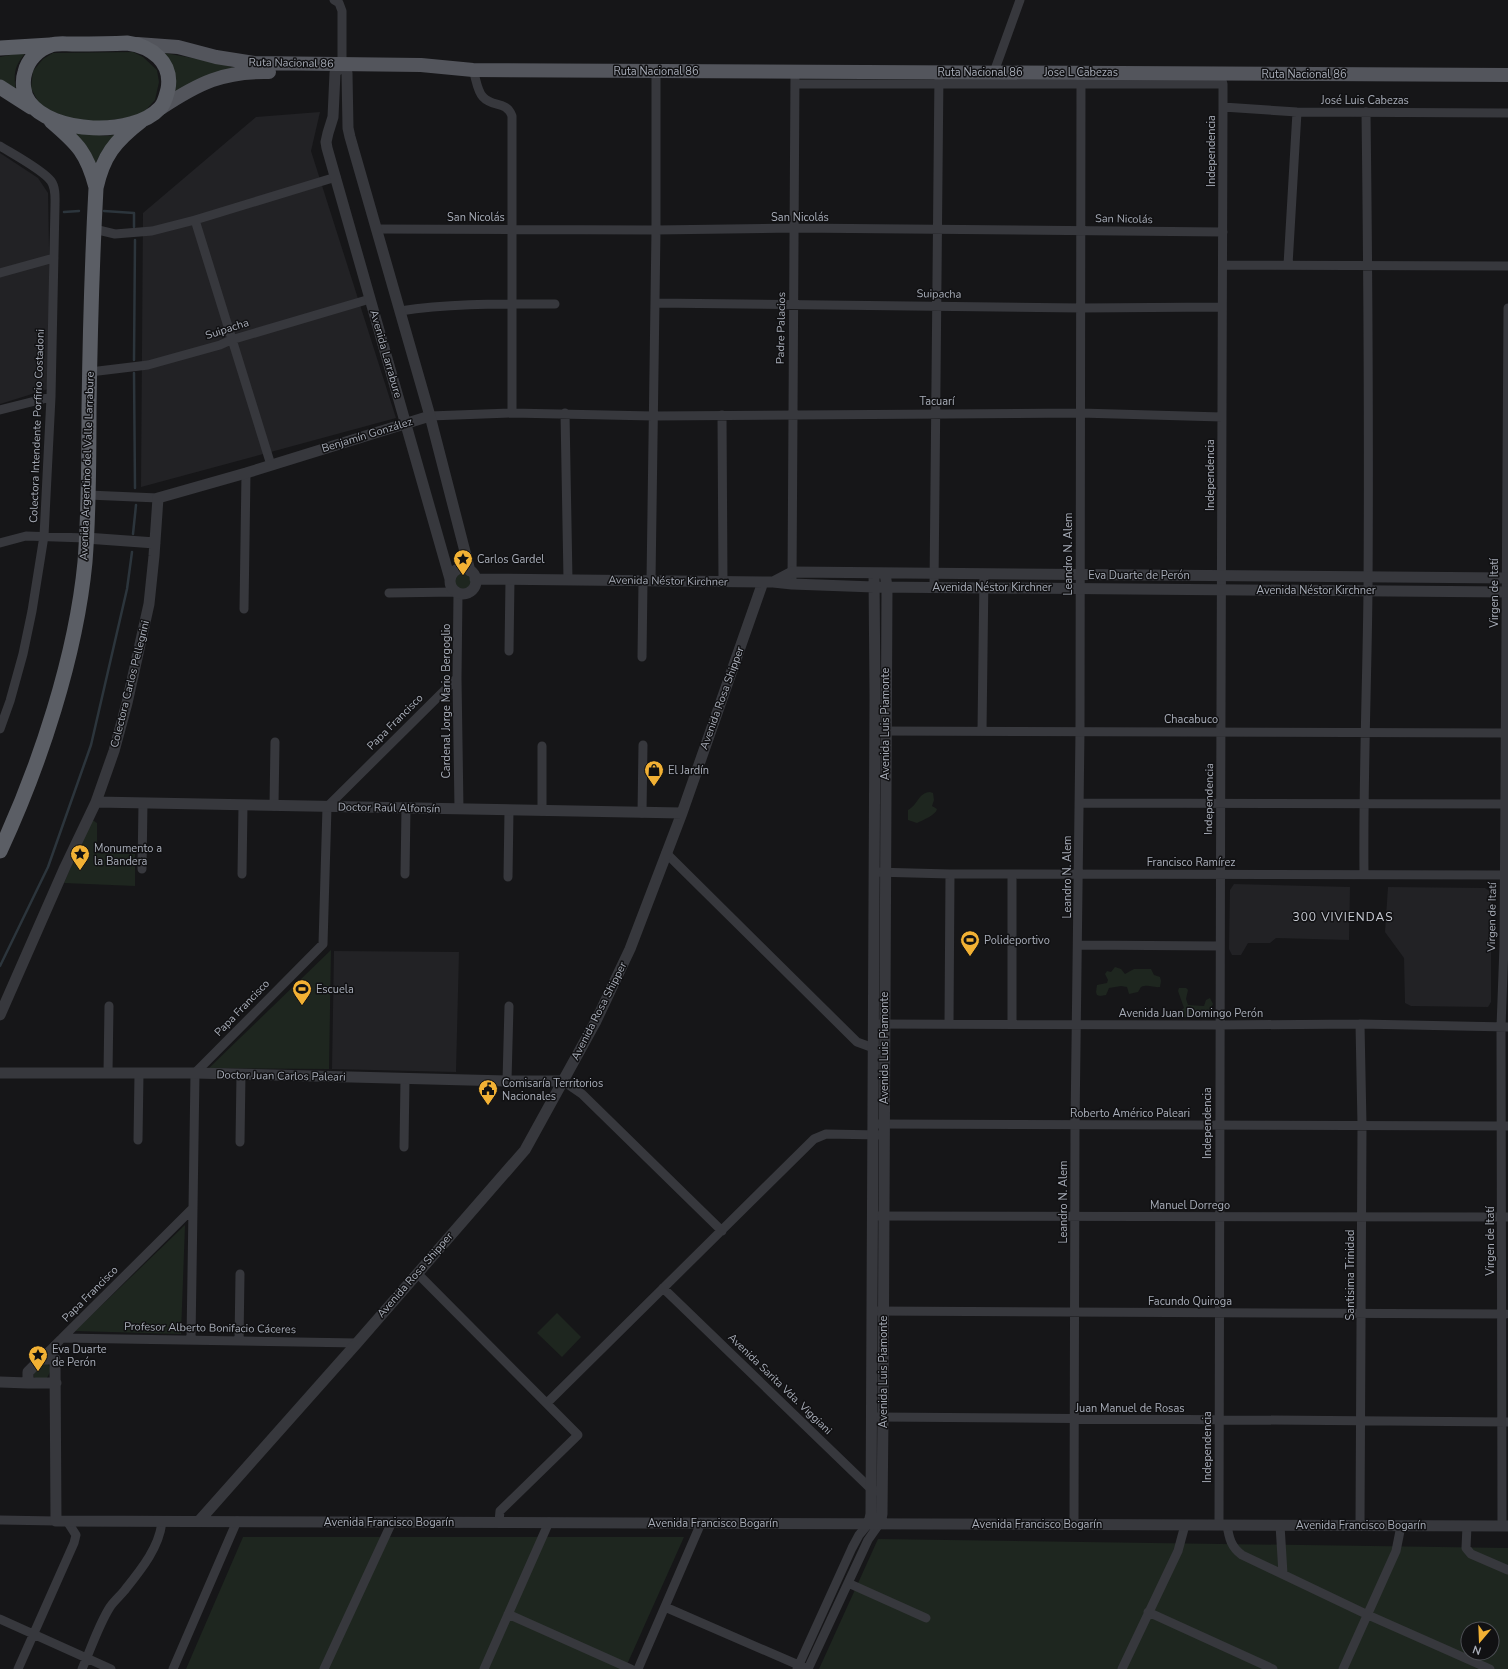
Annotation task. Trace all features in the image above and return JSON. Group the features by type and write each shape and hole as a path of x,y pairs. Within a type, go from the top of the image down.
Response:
{"highway":[{"path":"0,48 51,45 133,44 151,51 160,58 166,67 168,85 166,98 161,108 141,121 109,151 99,173 96,188"},
{"path":"51,45 35,55 27,66 24,75 26,96 28,101 80,149 87,158 96,188"},
{"path":"0,87 42,114 74,126 85,128 124,125 141,121"},
{"name":"Avenida Argentino del Valle Larrabure","path":"0,851 32,773 64,672 76,617 85,563 96,188"}],"main road":[{"name":"Ruta Nacional 86","path":"133,44 178,47 216,57 254,63 341,70"},
{"name":"Ruta Nacional 86","path":"161,108 199,84 231,74 341,70 421,65 473,70 656,71 795,78 939,78 994,72 1081,79 1221,79 1508,75"}],"street":[{"path":"334,0 339,2 342,11 341,70 348,128 430,416 475,587 465,594 389,593"},
{"path":"994,72 1020,0"},
{"name":"Avenida Larrabure","path":"341,70 333,117 326,142 450,579"},
{"path":"473,70 483,97 489,102 509,109 512,116 512,413"},
{"path":"642,657 647,581 653,416 656,230 656,71"},
{"name":"Padre Palacios","path":"792,584 795,78"},
{"path":"934,586 939,78"},
{"name":"Jose L Cabezas","path":"939,78 1081,79"},
{"name":"Leandro N. Alem","path":"1074,1524 1075,1125 1080,731 1080,413 1082,231 1081,79"},
{"name":"Independencia","path":"1221,79 1223,107 1223,266 1221,576 1222,731 1219,1025 1219,1420 1223,1525 1229,1540 1236,1550 1242,1555 1368,1615 1490,1669"},
{"name":"José Luis Cabezas","path":"1223,107 1297,112 1508,113"},
{"path":"1288,265 1297,112"},
{"path":"1364,874 1368,590 1368,266 1366,112"},
{"path":"329,128 348,128"},
{"name":"Colectora Intendente Porfirio Costadoni","path":"0,146 44,175 52,182 55,192 51,397 44,536 32,611 23,654 10,701 0,729"},
{"path":"94,229 115,234 152,231 195,220 336,177"},
{"path":"195,220 271,465"},
{"name":"San Nicolás","path":"376,229 656,230 794,228 1223,232"},
{"path":"0,273 54,258"},
{"path":"1223,266 1508,266"},
{"name":"Suipacha","path":"90,372 148,365 220,345 231,340 370,298"},
{"name":"Suipacha","path":"655,303 1081,308 1222,307"},
{"path":"400,311 424,307 555,304"},
{"name":"Virgen de Itatí","path":"1505,1526 1505,1027 1508,308"},
{"path":"0,410 51,397"},
{"path":"565,413 568,580"},
{"name":"Benjamín González","path":"88,495 158,498 246,473 430,416 565,413 653,416"},
{"name":"Tacuarí","path":"653,416 1080,413 1222,417"},
{"path":"722,415 723,582"},
{"path":"244,609 246,473"},
{"name":"Colectora Carlos Pellegrini","path":"0,1016 65,867 96,802 116,744 128,703 149,604 158,498"},
{"path":"0,544 26,536 86,538 155,543"},
{"path":"456,593 450,586 451,575 457,569 466,569 473,575"},
{"name":"Eva Duarte de Perón","path":"768,582 792,572 1507,578"},
{"name":"Avenida Luis Piamonte","path":"878,1129 884,1051 879,1024 879,873 880,730 887,587 879,573"},
{"name":"Avenida Luis Piamonte","path":"879,573 874,587 880,730"},
{"path":"982,731 984,574"},
{"name":"Avenida Néstor Kirchner","path":"473,575 510,579 768,582 874,587 934,586 1507,592"},
{"path":"509,651 510,579"},
{"name":"Avenida Rosa Shipper","path":"199,1521 521,1155 563,1081 609,994 630,949 768,582"},
{"name":"Cardenal Jorge Mario Bergoglio","path":"456,593 459,809"},
{"name":"Papa Francisco","path":"195,1073 323,944 326,807 457,678"},
{"name":"Chacabuco","path":"880,730 1507,733"},
{"path":"274,806 275,742"},
{"path":"642,813 643,745"},
{"path":"542,746 542,811"},
{"name":"Doctor Raúl Alfonsín","path":"96,802 682,814"},
{"path":"142,868 143,803"},
{"path":"1079,803 1506,804"},
{"path":"242,874 243,805"},
{"path":"405,874 406,808"},
{"path":"508,877 509,810"},
{"path":"666,853 857,1042 873,1049 884,1051"},
{"name":"Francisco Ramírez","path":"879,873 1506,874"},
{"path":"949,1024 950,874"},
{"path":"1012,874 1012,1024"},
{"path":"1078,945 1220,946"},
{"path":"108,1073 109,1006"},
{"path":"507,1081 509,1006"},
{"name":"Avenida Luis Piamonte","path":"869,1523 871,1514 871,1417 877,1311 878,1216 878,1129 873,1049 879,1024"},
{"name":"Avenida Juan Domingo Perón","path":"879,1024 1360,1024 1505,1027"},
{"name":"Santisima Trinidad","path":"1360,1024 1362,1125 1360,1525"},
{"name":"Doctor Juan Carlos Paleari","path":"0,1073 195,1073 405,1079 563,1081"},
{"path":"191,1340 195,1073"},
{"path":"138,1140 139,1074"},
{"path":"240,1142 241,1074"},
{"path":"404,1147 405,1079"},
{"path":"563,1081 582,1094 722,1231"},
{"name":"Roberto Américo Paleari","path":"547,1403 814,1139 826,1134 878,1129 1075,1125 1505,1126"},
{"name":"Papa Francisco","path":"41,1359 194,1208"},
{"name":"Manuel Dorrego","path":"878,1216 1505,1218"},
{"path":"417,1273 578,1435 500,1511 499,1522"},
{"path":"239,1341 240,1274"},
{"name":"Avenida Sarita Vda. Viggiani","path":"663,1288 871,1489 882,1494"},
{"name":"Avenida Luis Piamonte","path":"877,1311 883,1418 882,1514 880,1524"},
{"name":"Facundo Quiroga","path":"877,1311 1505,1314"},
{"name":"Profesor Alberto Bonifacio Cáceres","path":"62,1338 357,1343"},
{"path":"55,1346 61,1521"},
{"path":"28,1383 28,1372 41,1359 55,1359"},
{"path":"0,1382 56,1383"},
{"name":"Juan Manuel de Rosas","path":"871,1417 1075,1420 1505,1422"},
{"path":"0,1520 61,1521 76,1535 74,1543 18,1669"},
{"name":"Avenida Francisco Bogarín","path":"61,1521 1505,1526"},
{"path":"82,1669 111,1605 124,1591 153,1550 161,1530 162,1521"},
{"path":"174,1669 238,1521"},
{"path":"324,1669 392,1522"},
{"path":"484,1669 549,1522"},
{"path":"638,1669 701,1523"},
{"path":"798,1667 852,1548 859,1535 869,1523"},
{"path":"665,1607 798,1667 808,1669 868,1540 880,1524"},
{"path":"1122,1669 1178,1550 1185,1525"},
{"path":"1280,1525 1283,1574"},
{"path":"1343,1669 1396,1551 1401,1526"},
{"path":"1467,1526 1466,1548 1471,1554 1508,1570"},
{"path":"848,1583 926,1618"},
{"path":"1148,1612 1273,1669"},
{"path":"508,1614 631,1669"},
{"path":"0,1618 111,1669"}],"shaded area":[{"path":"26,52 17,65 15,74 16,90 0,80 0,57"},
{"path":"133,52 143,57 157,70 159,82 155,100 143,113 125,118 97,122 71,120 40,105 31,88 33,71 43,59 53,53"},
{"path":"159,52 215,62 235,68 171,97"},
{"path":"320,112 311,151 396,418 141,487 143,213 256,117"},
{"path":"72,133 108,136 118,134 104,148 95,164"},
{"path":"0,153 38,178 48,193 50,301 48,389 0,404"},
{"path":"463,571 469,574 472,580 469,586 463,589 457,586 454,580 457,574"},
{"path":"930,792 933,793 934,800 932,806 937,809 936,811 929,817 917,823 908,820 908,810 920,797"},
{"path":"91,819 97,823 97,853 135,854 135,886 64,883"},
{"path":"1234,884 1350,887 1349,940 1276,938 1270,943 1248,943 1241,955 1232,955 1229,949 1230,890"},
{"path":"1388,887 1485,888 1491,892 1491,1002 1488,1007 1411,1006 1405,1003 1404,958 1385,932"},
{"path":"331,950 329,1069 209,1068"},
{"path":"334,951 459,952 456,1072 332,1069"},
{"path":"1115,967 1121,969 1125,974 1134,969 1151,969 1154,975 1160,977 1160,987 1144,986 1141,987 1138,992 1129,994 1127,987 1121,986 1109,988 1106,995 1097,995 1097,985 1107,983 1108,980 1105,974 1107,971 1111,972"},
{"path":"1179,988 1186,988 1188,990 1186,999 1188,1005 1204,1006 1206,1000 1210,998 1213,1004 1208,1012 1197,1017 1180,1016 1180,1011 1184,1008 1178,991"},
{"path":"185,1225 181,1334 75,1331"},
{"path":"557,1313 581,1337 562,1357 537,1333"},
{"path":"42,1363 48,1364 51,1370 47,1378 39,1380 34,1377 34,1371"},
{"path":"243,1537 684,1537 625,1669 186,1669"},
{"path":"878,1539 1508,1548 1508,1669 819,1669"}],"waterway":[{"path":"64,212 79,211"},
{"path":"104,211 134,213 134,227"},
{"path":"134,360 135,240"},
{"path":"134,373 135,488"},
{"path":"133,534 136,505"},
{"path":"0,966 48,867 91,745 127,589 132,552"}],"place":[{"name":"Carlos Gardel","path":"463,576"},
{"name":"El Jardín","path":"654,787"},
{"name":"Monumento a la Bandera","path":"80,871"},
{"name":"Polideportivo","path":"970,957"},
{"name":"Escuela","path":"302,1006"},
{"name":"Comisaría Territorios Nacionales","path":"488,1106"},
{"name":"Eva Duarte de Perón","path":"38,1372"}],"district":[{"name":"300 VIVIENDAS","path":"1343,917"}]}
